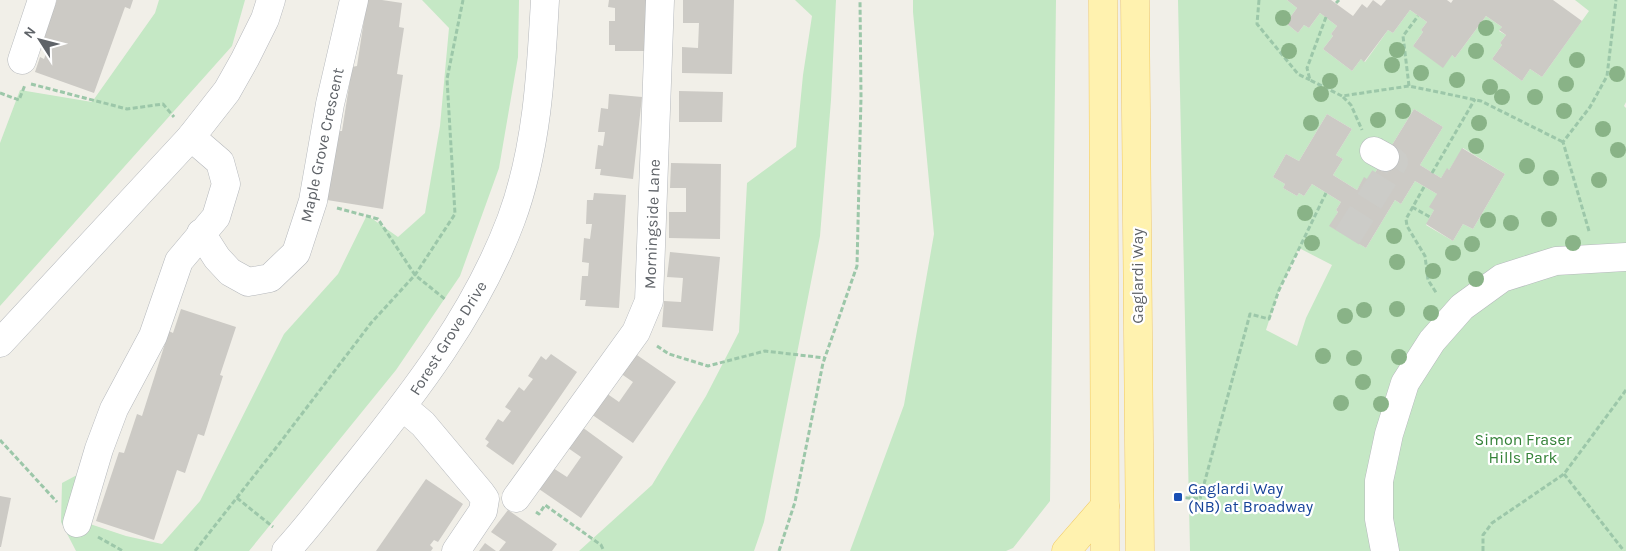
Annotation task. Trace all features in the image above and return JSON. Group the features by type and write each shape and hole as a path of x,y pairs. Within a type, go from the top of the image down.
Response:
{"main road":[{"name":"Gaglardi Way","path":"1103,0 1105,551"},
{"name":"Gaglardi Way","path":"1135,0 1140,551"},
{"path":"1066,551 1105,506"}],"street":[{"path":"22,60 42,0"},
{"path":"0,343 190,137 227,91 265,19 271,0"},
{"name":"Maple Grove Crescent","path":"201,234 217,258 230,272 248,282 270,278 296,253 313,201 330,104 354,0"},
{"name":"Forest Grove Drive","path":"290,547 404,407 466,316 491,268 511,219 525,171 535,121 545,0"},
{"name":"Morningside Lane","path":"516,498 636,332 649,302 660,0"},
{"path":"76,524 99,449 114,409 153,336 179,261 216,217 226,184 220,162 190,137"},
{"path":"1385,551 1379,519 1379,481 1389,434 1406,383 1432,341 1462,307 1502,278 1556,261 1626,257"},
{"path":"404,407 423,424 485,499 483,511 456,551"}],"path":[{"path":"195,551 371,323 415,275 456,214 447,79 463,0"},
{"path":"779,551 795,502 825,358 857,266 861,97 860,0"},
{"path":"1259,0 1257,24 1298,74 1342,96 1351,105 1360,126 1379,154"},
{"path":"1563,142 1590,107 1607,76 1616,0"},
{"path":"1410,86 1404,36 1418,16"},
{"path":"1310,80 1308,68 1326,17"},
{"path":"22,60 31,68 31,85 127,109 163,104 190,137"},
{"path":"1342,96 1410,86 1475,99 1563,142 1589,231"},
{"path":"0,93 19,100"},
{"path":"1432,173 1475,99"},
{"path":"1424,187 1406,219 1407,226 1425,256 1428,280 1437,294"},
{"path":"1178,497 1200,499 1250,314 1269,319 1279,290 1326,193"},
{"path":"313,201 378,219 415,275 466,316"},
{"path":"1412,207 1430,217"},
{"path":"636,332 669,354 708,366 765,351 825,358"},
{"path":"1483,551 1484,535 1492,523 1564,474 1626,390"},
{"path":"0,440 76,524"},
{"path":"1564,474 1624,551"},
{"path":"237,498 290,547"},
{"path":"516,498 539,514 545,505 601,545 604,551"}],"green space":[{"path":"159,0 245,0 232,46 0,306 0,143 20,90 92,102 155,13"},
{"path":"422,0 519,0 518,57 499,168 460,276 396,370 249,551 76,551 61,522 62,483 92,467 87,523 126,536 162,544 200,501 284,334 338,274 367,215 398,237 425,213 440,126 449,28"},
{"path":"795,0 836,0 831,100 820,236 764,522 754,551 579,551 652,485 706,396 739,332 747,183 796,147 803,75 812,16"},
{"path":"913,0 1056,0 1050,501 1013,548 1006,551 850,551 904,405 934,234"},
{"name":"Simon Fraser Hills Park","path":"1178,0 1287,0 1297,8 1286,23 1298,33 1304,25 1309,28 1320,13 1337,26 1331,34 1333,36 1323,49 1352,71 1361,59 1365,62 1388,30 1393,33 1410,10 1427,22 1421,30 1423,32 1413,46 1452,55 1455,58 1486,16 1502,27 1499,31 1506,35 1500,43 1502,45 1492,59 1522,81 1530,69 1542,77 1589,11 1575,0 1626,0 1626,102 1624,106 1626,108 1626,551 1190,551","holes":["1414,109 1443,127 1420,165 1441,178 1447,169 1449,170 1463,148 1505,174 1473,229 1463,224 1453,241 1426,225 1434,210 1437,194 1415,181 1401,204 1395,200 1366,248 1330,226 1341,202 1312,184 1304,196 1299,193 1297,196 1283,188 1285,184 1273,177 1286,154 1299,161 1327,114 1352,129 1336,155 1343,159 1333,175 1357,190 1364,178 1370,181","1299,248 1332,265 1306,318 1297,346 1266,330 1279,290"]}],"building":[{"path":"57,0 133,0 130,9 125,7 94,93 35,72 40,57 44,59 47,51 40,48"},
{"path":"367,0 402,3 399,27 404,28 397,74 403,75 383,209 327,200 338,131 342,131 352,67 357,66"},
{"path":"609,0 648,0 648,51 615,51 615,45 609,45 609,21 615,21 615,8 608,7"},
{"path":"683,0 734,0 732,74 682,73 682,47 698,48 699,23 683,23"},
{"path":"1287,0 1331,0 1353,16 1362,4 1367,8 1373,0 1381,6 1386,0 1447,0 1451,3 1453,0 1553,0 1582,21 1542,77 1530,69 1522,81 1492,59 1502,45 1500,43 1506,35 1499,30 1502,27 1486,16 1455,58 1452,55 1443,68 1413,46 1423,32 1421,30 1427,22 1410,10 1393,33 1388,30 1364,62 1361,59 1352,71 1323,49 1333,36 1331,34 1337,26 1320,13 1309,28 1304,25 1298,33 1286,23 1297,8"},
{"path":"679,91 723,92 722,122 679,122"},
{"path":"609,94 642,97 633,179 600,175 601,169 595,169 598,145 603,146 605,132 598,132 601,108 608,109"},
{"path":"1414,109 1443,127 1420,165 1441,178 1447,168 1449,170 1462,148 1505,174 1473,229 1463,224 1453,241 1426,224 1434,210 1429,207 1437,194 1415,181 1401,204 1395,200 1366,248 1329,226 1338,212 1336,210 1341,202 1312,184 1304,196 1299,193 1297,196 1283,188 1285,184 1273,177 1286,154 1299,161 1327,114 1352,129 1336,155 1343,159 1333,175 1357,190 1364,177 1370,181"},
{"path":"671,163 721,164 720,239 669,238 669,212 686,212 686,188 670,188"},
{"path":"594,193 626,195 619,308 585,306 586,300 580,300 582,276 588,276 589,263 582,262 584,238 590,239 592,224 586,224 587,200 593,200"},
{"path":"670,252 720,257 713,331 662,327 664,301 681,302 683,278 667,277"},
{"path":"181,309 236,327 220,375 223,376 204,436 198,434 185,473 177,470 154,540 96,521 119,452 124,453 137,414 142,416 169,331 173,333"},
{"path":"634,353 676,382 633,443 591,414 606,393 619,402 633,382 620,373"},
{"path":"551,354 577,372 513,465 486,446 489,442 485,439 498,419 503,422 511,411 505,407 519,387 524,391 533,379 528,376 541,356 546,360"},
{"path":"582,427 623,457 581,518 539,489 553,468 567,477 581,457 568,448"},
{"path":"426,479 463,504 438,542 434,540 430,545 433,548 431,551 376,551"},
{"path":"0,496 11,498 1,547 0,547"},
{"path":"508,510 557,544 552,551 499,551 506,542 491,532"},
{"path":"485,543 496,551 479,551"}],"tunnel":[{"path":"1347,237 1394,162 1385,157"}],"place":[{"name":"Gaglardi Way (NB) at Broadway","path":"1178,497"}]}
